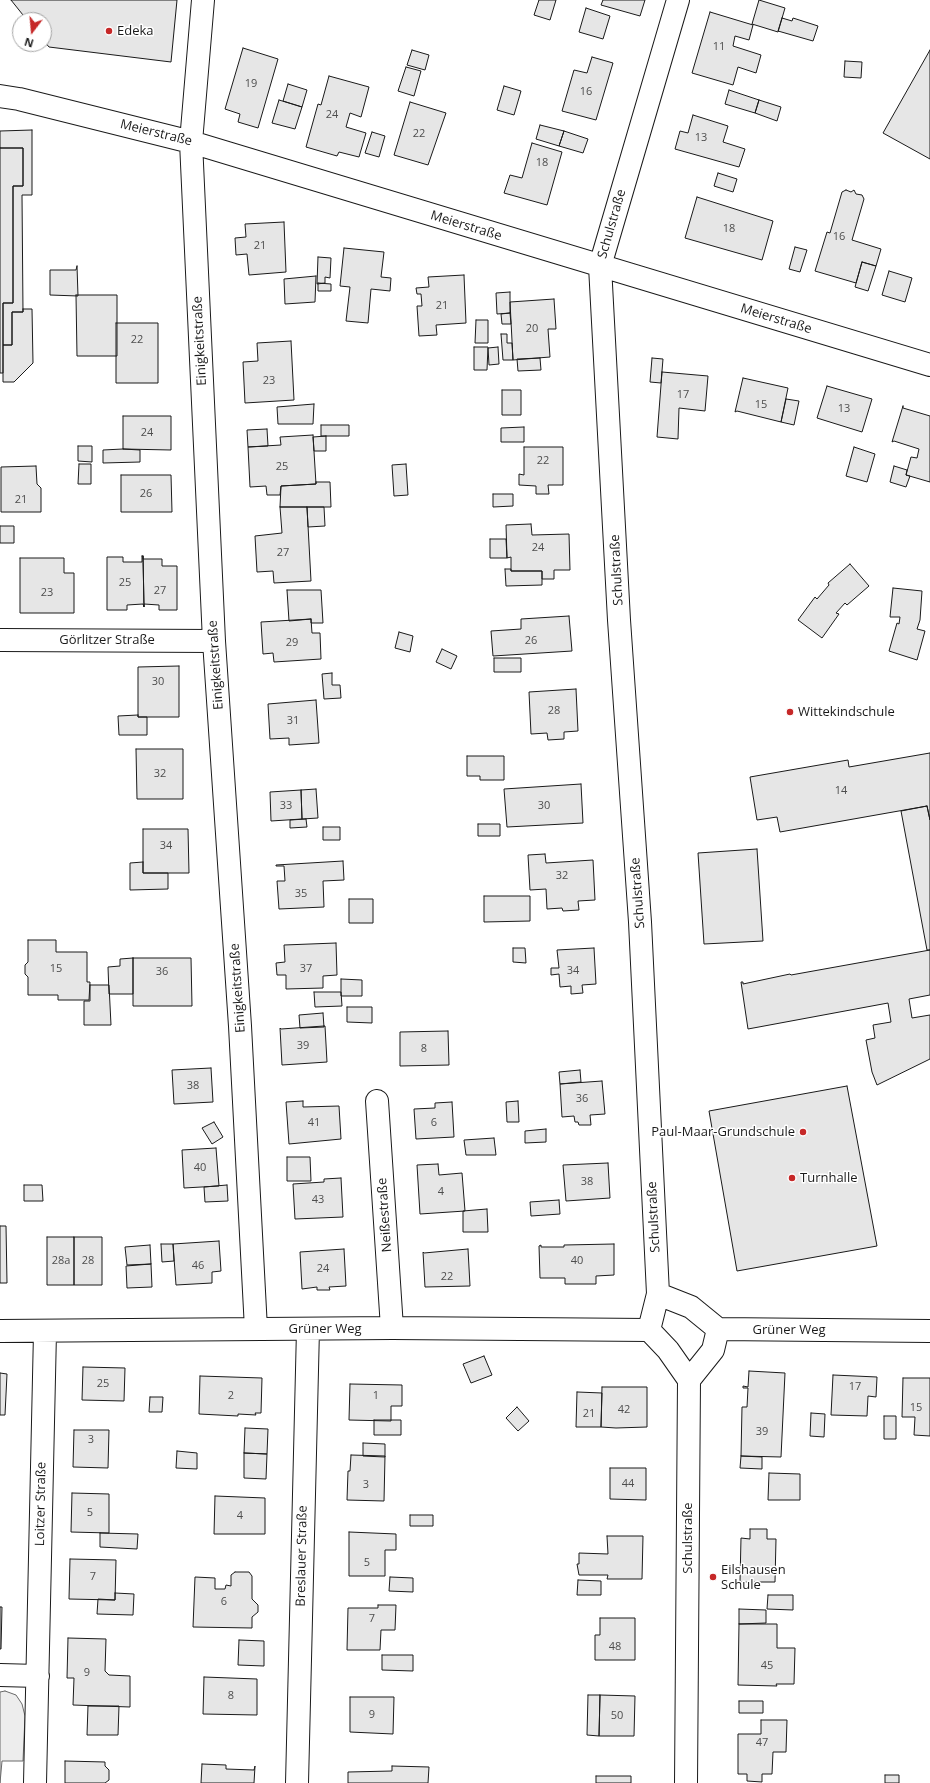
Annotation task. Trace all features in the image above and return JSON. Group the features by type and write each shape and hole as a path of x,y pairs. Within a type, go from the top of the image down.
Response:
{"street":[{"name":"Einigkeitstraße","path":"203,0 191,142 214,641 240,1026 256,1329"},
{"name":"Schulstraße","path":"649,1330 658,1294 640,922 619,620 600,266 678,0"},
{"name":"Meierstraße","path":"0,96 26,100 191,142 930,365"},
{"name":"Görlitzer Straße","path":"0,640 214,641"},
{"name":"Neißestraße","path":"377,1101 392,1328"},
{"path":"649,1330 668,1350 689,1380 713,1350 718,1329 692,1307 658,1294"},
{"name":"Grüner Weg","path":"0,1331 45,1332 392,1328 649,1330"},
{"name":"Breslauer Straße","path":"297,1783 308,1329"},
{"name":"Grüner Weg","path":"718,1329 930,1331"},
{"name":"Loitzer Straße","path":"35,1783 45,1332"},
{"name":"Schulstraße","path":"686,1783 689,1380"},
{"path":"0,1674 38,1676"}],"shaded area":[{"path":"5,1691 16,1695 22,1704 25,1716 23,1761 2,1761 0,1783 0,1692"}],"building":[{"name":"Edeka","path":"11,0 177,0 171,62 52,47 52,12 21,12"},
{"path":"539,0 556,0 550,20 534,15"},
{"path":"603,0 645,0 640,16 601,5"},
{"path":"759,0 785,8 778,32 752,24"},
{"path":"586,8 610,16 603,39 579,32"},
{"path":"710,12 753,25 749,40 735,36 733,46 761,55 756,73 738,67 733,85 692,73"},
{"path":"782,18 792,21 793,18 818,26 813,41 778,31"},
{"path":"243,48 278,59 258,128 238,122 240,114 225,109"},
{"path":"412,50 429,55 425,70 407,65"},
{"path":"930,50 930,159 883,133"},
{"path":"592,57 613,63 596,120 562,111 574,70 587,73"},
{"path":"845,61 862,62 861,78 844,77"},
{"path":"406,67 421,71 414,96 398,91"},
{"path":"329,76 369,87 361,117 350,113 346,127 366,133 359,157 339,152 337,156 306,147 318,104 321,105"},
{"path":"288,84 307,90 302,107 283,101"},
{"path":"504,86 521,91 514,115 497,110"},
{"path":"729,90 759,100 755,113 725,104"},
{"path":"279,100 302,107 295,129 272,123"},
{"path":"759,100 781,107 777,121 755,113"},
{"path":"410,102 446,113 428,165 394,155"},
{"path":"693,115 728,126 723,142 745,149 739,167 675,149 680,131 688,133"},
{"path":"540,125 564,131 559,146 536,139"},
{"path":"32,130 32,195 22,195 23,312 12,312 12,345 3,345 3,303 13,303 13,186 23,186 23,148 0,148 0,131"},
{"path":"564,131 588,139 583,153 559,146"},
{"path":"372,132 385,136 379,157 365,153"},
{"path":"532,143 562,152 547,205 504,193 510,175 522,178"},
{"path":"0,148 23,148 23,186 13,186 13,303 3,303 3,373 0,373"},
{"path":"718,173 737,179 733,192 714,186"},
{"path":"846,190 851,192 854,190 856,194 862,195 864,199 852,240 881,249 876,266 862,262 856,283 815,271 827,232 830,233 842,192"},
{"path":"697,197 773,221 762,260 685,238"},
{"path":"284,222 286,272 249,275 247,254 236,255 235,238 246,237 245,224"},
{"path":"795,247 807,250 800,272 789,269"},
{"path":"344,248 384,252 381,277 391,278 390,291 371,289 368,323 346,321 350,287 340,286"},
{"path":"318,257 331,258 330,278 325,277 325,283 317,284"},
{"path":"862,262 876,266 868,291 855,287"},
{"path":"77,266 78,296 50,295 50,270 76,270"},
{"path":"889,271 912,278 905,302 882,295"},
{"path":"464,275 466,323 436,325 437,335 419,336 417,306 422,306 421,294 417,294 416,288 429,287 428,277"},
{"path":"316,276 315,302 285,304 284,279"},
{"path":"318,283 331,284 331,291 318,291"},
{"path":"510,292 510,313 497,314 496,293"},
{"path":"76,295 117,295 117,356 77,356"},
{"path":"554,299 556,329 548,329 550,357 513,360 510,302"},
{"path":"23,309 32,309 33,363 14,382 3,382 3,345 12,345 12,312 23,312"},
{"path":"510,313 511,324 502,324 501,314"},
{"path":"476,320 488,320 488,343 475,343"},
{"path":"116,323 158,323 158,383 116,383"},
{"path":"501,334 507,334 507,343 512,343 513,360 503,360"},
{"path":"291,341 294,400 245,403 243,362 258,361 257,343"},
{"path":"474,347 488,347 487,370 474,370"},
{"path":"498,347 499,364 489,365 488,348"},
{"path":"540,358 541,370 518,371 517,359"},
{"path":"652,358 663,359 661,383 650,382"},
{"path":"662,372 708,376 705,411 679,408 678,439 657,437"},
{"path":"743,378 788,388 781,422 737,411 735,412"},
{"path":"827,386 872,399 862,432 817,418"},
{"path":"502,390 521,390 521,415 502,415"},
{"path":"786,399 799,401 794,425 781,422"},
{"path":"314,404 313,424 278,424 277,407"},
{"path":"903,406 903,408 930,416 930,482 906,475 911,457 917,458 919,449 894,441 892,442"},
{"path":"123,416 171,416 171,450 123,449"},
{"path":"321,425 349,425 349,436 321,436"},
{"path":"524,427 524,442 501,442 501,428"},
{"path":"267,429 268,446 248,447 247,430"},
{"path":"313,435 316,484 281,486 280,495 267,495 266,486 250,487 248,447 281,445 280,437"},
{"path":"326,436 326,451 314,451 313,437"},
{"path":"78,446 92,446 92,462 78,461"},
{"path":"524,447 563,447 563,485 548,485 549,494 536,494 536,486 519,485 519,474 524,475"},
{"path":"854,447 875,454 867,482 846,476"},
{"path":"103,450 140,450 140,462 103,463"},
{"path":"79,464 91,464 91,484 78,484"},
{"path":"406,464 408,495 394,496 392,465"},
{"path":"36,466 37,484 41,488 41,512 1,512 1,467"},
{"path":"894,466 907,470 906,475 910,476 906,487 890,482"},
{"path":"121,475 171,475 172,512 121,512"},
{"path":"316,482 330,482 331,507 280,507 281,486 316,484"},
{"path":"493,494 513,494 513,506 493,507"},
{"path":"280,507 307,507 311,581 274,583 273,571 257,572 255,536 282,533"},
{"path":"307,507 324,507 325,526 308,527"},
{"path":"531,524 532,535 569,534 570,570 554,570 554,579 542,579 542,571 511,571 511,557 507,558 506,525"},
{"path":"0,526 14,526 14,543 0,543"},
{"path":"490,539 506,539 507,558 490,558"},
{"path":"142,556 144,607 143,604 127,605 127,610 107,610 107,557 123,557 123,562 142,562"},
{"path":"20,558 64,558 64,573 74,573 74,613 20,613"},
{"path":"143,559 162,559 162,566 177,566 177,610 159,610 159,605 144,604 144,607"},
{"path":"850,564 869,586 847,605 845,603 836,613 839,614 822,638 798,620 815,597 817,599 829,585 828,583"},
{"path":"505,569 511,569 511,571 542,571 542,585 506,586"},
{"path":"893,588 922,591 920,620 917,629 925,631 917,660 889,651 897,623 899,624 900,617 890,617"},
{"path":"287,590 321,590 323,623 311,623 311,619 289,621"},
{"path":"569,616 572,651 493,656 491,631 521,629 521,619"},
{"path":"311,619 312,633 320,633 321,659 274,662 273,653 263,654 261,622"},
{"path":"399,632 413,636 410,652 395,648"},
{"path":"442,649 457,656 451,669 436,662"},
{"path":"494,658 521,658 521,672 494,672"},
{"path":"179,666 179,717 138,717 138,667"},
{"path":"332,673 332,685 340,685 341,698 324,699 322,674"},
{"path":"576,689 578,731 564,732 564,739 548,740 547,733 531,734 529,692"},
{"path":"316,700 319,743 289,745 289,738 270,739 268,704"},
{"path":"138,715 138,717 147,717 147,735 119,735 118,716"},
{"path":"136,749 183,749 183,799 137,799"},
{"path":"930,753 930,820 927,806 780,832 777,817 757,820 750,777 848,760 849,767"},
{"path":"467,756 504,756 504,780 480,780 480,776 467,776"},
{"path":"581,784 583,823 507,827 504,789"},
{"path":"316,789 318,818 302,819 301,790"},
{"path":"301,790 302,819 271,821 270,792"},
{"path":"927,806 930,820 930,950 927,950 901,811"},
{"path":"306,819 307,827 290,828 290,820"},
{"path":"478,824 500,824 500,836 478,836"},
{"path":"323,827 340,827 340,840 323,840"},
{"path":"143,829 188,829 189,873 143,873"},
{"path":"757,849 763,941 704,944 698,853"},
{"path":"545,854 546,863 593,860 595,900 578,901 579,910 563,911 562,908 547,909 546,889 530,890 528,855"},
{"path":"343,861 344,880 323,881 324,907 279,909 277,881 285,881 284,866 276,865"},
{"path":"143,862 143,873 168,873 168,889 130,890 130,863"},
{"path":"484,896 530,896 530,921 484,922"},
{"path":"349,899 373,899 373,923 349,923"},
{"path":"28,940 56,940 56,952 87,952 87,982 90,982 89,1000 58,1000 58,995 28,995 28,977 25,974 25,965 28,962"},
{"path":"336,943 337,975 323,976 323,988 286,989 286,975 277,975 276,963 285,962 284,945"},
{"path":"513,948 525,948 526,963 513,962"},
{"path":"594,948 596,984 582,985 583,993 571,994 571,986 560,987 559,974 551,975 551,968 559,968 557,950"},
{"path":"930,950 930,995 909,999 912,1018 930,1015 930,1059 877,1085 872,1072 866,1040 875,1038 873,1025 891,1022 888,1003 748,1029 741,982 743,982 743,984 790,974"},
{"path":"133,958 191,958 192,1006 133,1006"},
{"path":"133,958 133,994 109,994 108,967 120,966 120,959"},
{"path":"341,979 362,980 362,996 341,996"},
{"path":"90,985 109,985 111,1025 84,1025 84,1001 90,1001"},
{"path":"314,992 341,992 342,1006 315,1007"},
{"path":"347,1007 372,1007 372,1023 347,1022"},
{"path":"323,1013 324,1027 300,1028 299,1015"},
{"path":"325,1026 327,1062 282,1065 280,1028"},
{"path":"448,1031 449,1065 400,1066 400,1032"},
{"path":"211,1068 213,1102 174,1104 172,1070"},
{"path":"580,1070 581,1082 560,1084 559,1072"},
{"path":"602,1081 605,1114 590,1115 591,1125 579,1125 578,1122 575,1122 574,1116 562,1117 560,1084"},
{"name":"Turnhalle","path":"847,1086 877,1246 737,1271 709,1111"},
{"path":"303,1101 303,1107 339,1106 341,1139 289,1144 286,1102"},
{"path":"518,1101 519,1122 507,1122 506,1102"},
{"path":"452,1102 454,1137 416,1139 414,1109 435,1108 435,1103"},
{"path":"214,1122 223,1137 212,1144 202,1128"},
{"path":"546,1129 546,1142 525,1143 525,1131"},
{"path":"494,1138 496,1155 466,1155 464,1140"},
{"path":"216,1148 219,1186 184,1188 182,1150"},
{"path":"287,1157 310,1157 311,1181 287,1181"},
{"path":"608,1163 610,1198 566,1201 563,1165"},
{"path":"438,1164 439,1175 462,1173 465,1211 420,1214 417,1165"},
{"path":"341,1178 343,1217 295,1219 293,1184 324,1182 324,1179"},
{"path":"24,1185 42,1185 43,1201 24,1201"},
{"path":"227,1185 228,1201 205,1202 204,1187"},
{"path":"559,1200 560,1214 531,1216 530,1202"},
{"path":"487,1209 488,1232 463,1232 463,1211"},
{"path":"0,1226 6,1226 7,1283 0,1283"},
{"path":"47,1237 74,1237 74,1285 47,1285"},
{"path":"74,1237 102,1237 102,1285 74,1285"},
{"path":"219,1241 221,1271 212,1272 212,1283 176,1285 173,1244"},
{"path":"161,1244 173,1244 174,1261 162,1262"},
{"path":"614,1244 614,1275 596,1276 596,1284 565,1284 565,1278 540,1278 539,1246 541,1245 541,1247 564,1247 564,1245"},
{"path":"150,1245 151,1264 127,1265 125,1247"},
{"path":"344,1249 346,1286 329,1287 330,1290 317,1290 317,1287 302,1289 300,1252"},
{"path":"468,1249 470,1286 425,1287 423,1252"},
{"path":"151,1264 152,1287 127,1288 126,1266"},
{"path":"484,1356 492,1375 471,1383 463,1364"},
{"path":"83,1367 125,1368 124,1401 82,1400"},
{"path":"749,1371 785,1373 781,1457 741,1456 742,1407 747,1407 748,1388 743,1388 743,1386 748,1387"},
{"path":"0,1373 7,1374 5,1415 0,1415"},
{"path":"833,1375 877,1377 876,1397 868,1396 867,1416 831,1415"},
{"path":"200,1376 262,1378 261,1413 255,1413 256,1415 238,1414 238,1416 199,1414"},
{"path":"903,1378 930,1378 930,1436 914,1435 915,1417 902,1417"},
{"path":"350,1384 402,1385 402,1406 391,1406 391,1421 349,1420"},
{"path":"602,1387 647,1387 647,1427 601,1427"},
{"path":"577,1392 602,1393 601,1427 576,1427"},
{"path":"150,1397 163,1397 162,1412 149,1412"},
{"path":"517,1407 529,1421 518,1431 506,1418"},
{"path":"811,1413 825,1414 824,1437 810,1436"},
{"path":"884,1416 896,1416 896,1439 884,1439"},
{"path":"374,1420 401,1420 401,1435 374,1435"},
{"path":"245,1428 268,1429 267,1454 244,1453"},
{"path":"74,1430 109,1430 108,1468 73,1467"},
{"path":"363,1443 385,1444 385,1457 363,1456"},
{"path":"177,1451 197,1453 197,1469 176,1468"},
{"path":"244,1453 267,1454 266,1479 244,1478"},
{"path":"351,1455 385,1456 384,1501 347,1500 348,1471 350,1471"},
{"path":"741,1456 762,1457 762,1469 740,1468"},
{"path":"610,1468 646,1468 646,1500 610,1499"},
{"path":"769,1473 800,1474 800,1500 768,1500"},
{"path":"72,1493 109,1494 109,1533 71,1532"},
{"path":"215,1496 265,1498 265,1534 214,1534"},
{"path":"410,1515 433,1515 433,1526 410,1526"},
{"path":"750,1529 767,1529 767,1539 776,1539 775,1582 740,1582 741,1538 750,1539"},
{"path":"349,1532 396,1534 396,1550 385,1550 385,1576 349,1576"},
{"path":"100,1533 138,1534 137,1549 100,1547"},
{"path":"607,1536 643,1536 642,1579 607,1579 608,1575 579,1575 577,1564 579,1564 579,1553 608,1554"},
{"path":"70,1559 116,1560 115,1600 69,1599"},
{"path":"235,1572 249,1572 252,1576 252,1599 258,1605 258,1612 252,1617 252,1628 193,1627 195,1577 215,1578 215,1589 225,1589 226,1585 231,1586 231,1575"},
{"path":"390,1577 413,1578 413,1592 389,1591"},
{"path":"578,1580 601,1581 601,1595 577,1595"},
{"path":"115,1593 134,1594 133,1615 97,1614 98,1599 115,1600"},
{"path":"768,1595 793,1595 793,1610 767,1609"},
{"path":"378,1605 396,1605 395,1630 381,1630 380,1650 347,1650 348,1608 378,1608"},
{"path":"0,1607 2,1607 1,1649 0,1649"},
{"path":"739,1609 766,1610 766,1623 739,1624"},
{"path":"600,1618 635,1618 635,1660 595,1660 595,1635 600,1635"},
{"path":"739,1624 777,1624 777,1648 795,1648 794,1684 776,1684 777,1686 738,1685"},
{"path":"68,1638 106,1639 105,1671 109,1675 130,1676 130,1707 73,1705 74,1678 67,1678"},
{"path":"239,1640 264,1641 264,1666 238,1665"},
{"path":"382,1655 413,1655 413,1671 382,1670"},
{"path":"204,1677 257,1679 257,1715 203,1714"},
{"path":"588,1695 600,1695 599,1736 587,1735"},
{"path":"600,1695 635,1696 634,1736 599,1736"},
{"path":"350,1697 394,1697 393,1734 350,1732"},
{"path":"739,1701 763,1701 763,1713 739,1713"},
{"path":"88,1706 119,1706 118,1735 87,1735"},
{"path":"761,1720 787,1720 786,1752 773,1752 772,1774 762,1774 762,1782 747,1781 747,1774 738,1774 738,1734 761,1734"},
{"path":"65,1761 105,1762 105,1766 109,1770 109,1780 105,1783 65,1783"},
{"path":"202,1764 226,1765 226,1769 254,1770 255,1766 254,1783 201,1783"},
{"path":"392,1766 429,1767 428,1783 348,1783 348,1772 392,1771"},
{"path":"885,1775 899,1775 899,1783 885,1783"},
{"path":"596,1776 631,1776 631,1783 596,1783"}],"place":[{"name":"Edeka","path":"109,31"},
{"name":"Wittekindschule","path":"790,712"},
{"name":"Paul-Maar-Grundschule","path":"803,1132"},
{"name":"Turnhalle","path":"792,1178"},
{"name":"Eilshausen Schule","path":"713,1577"}]}
